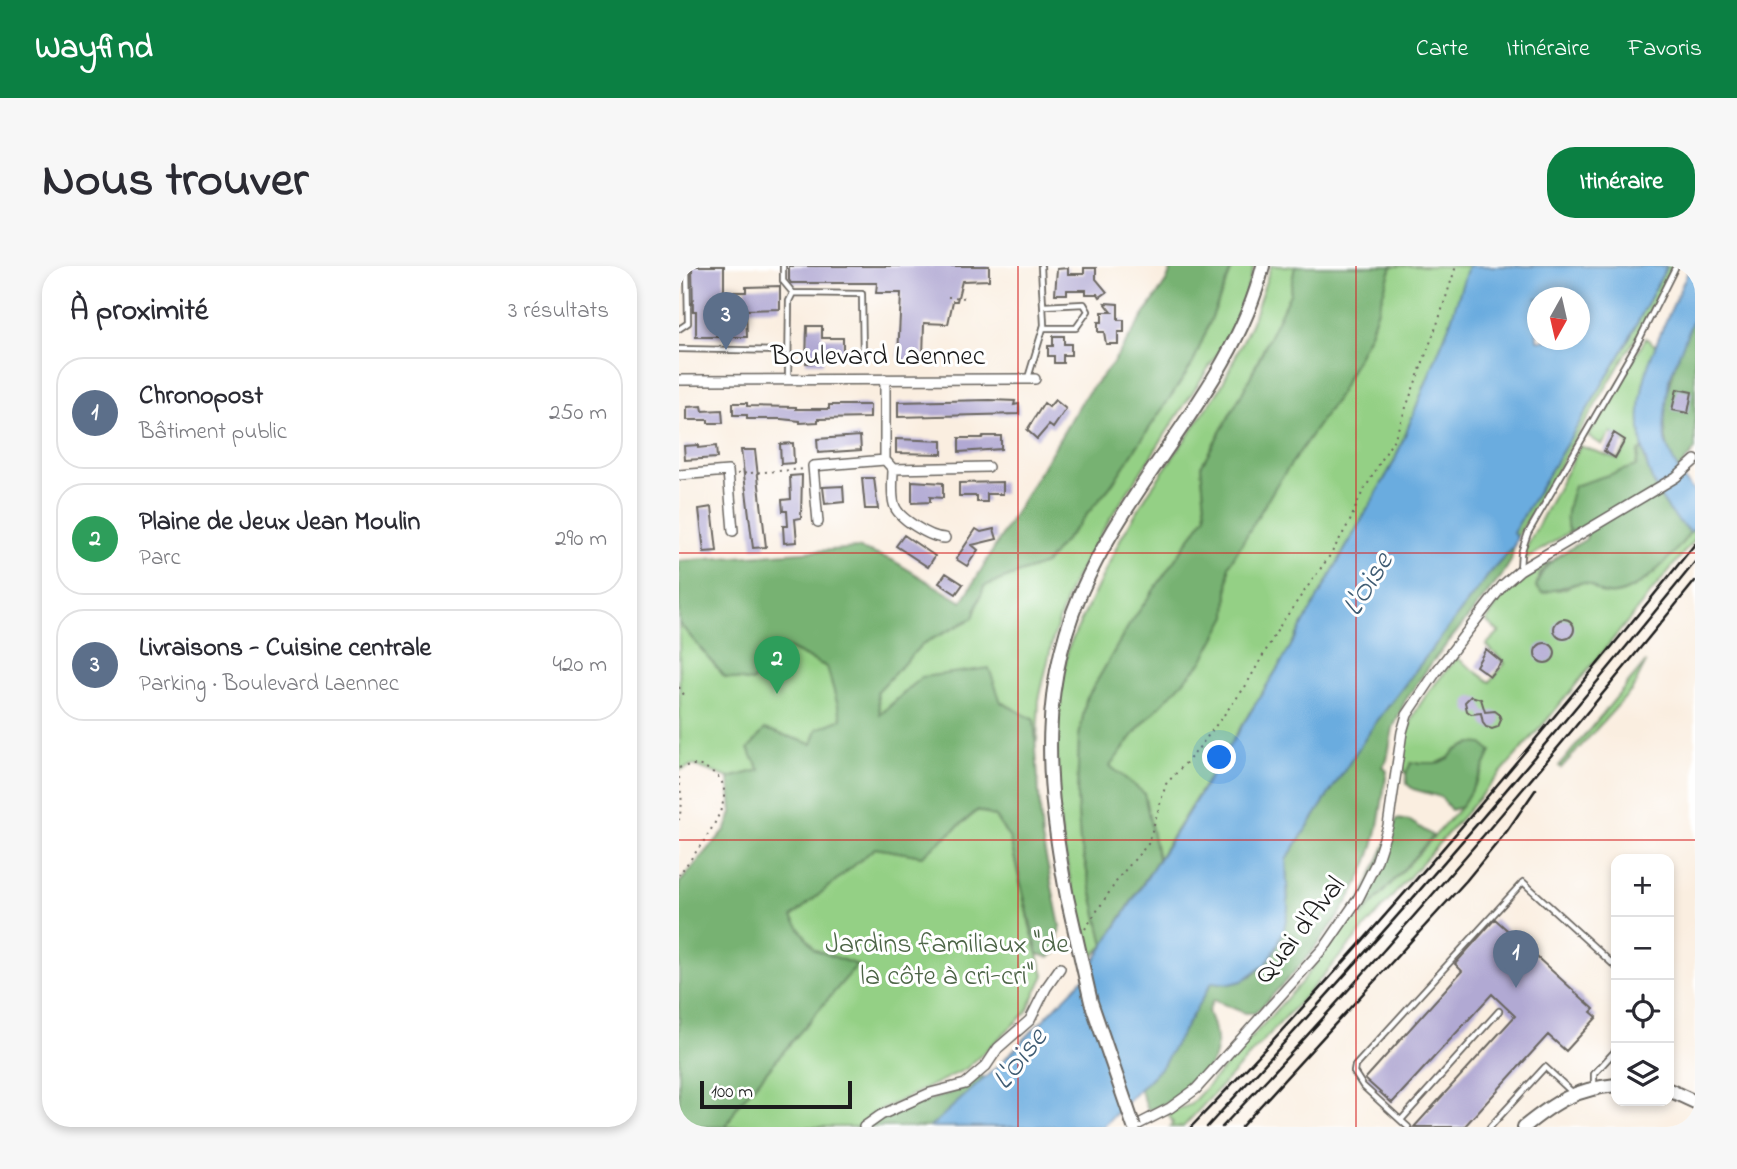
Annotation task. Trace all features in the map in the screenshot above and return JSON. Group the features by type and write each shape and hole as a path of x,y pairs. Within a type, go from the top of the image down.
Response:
{"main road":[{"path":"1133,1127 1099,1029 1079,958 1067,897 1053,819 1049,749 1053,690 1067,628 1085,583 1110,535 1229,351 1251,305 1263,266"},
{"path":"1524,1127 1550,1106 1574,1094 1605,1087"},
{"path":"1674,1092 1695,1102"}],"street":[{"path":"885,379 885,460 893,469 893,499 897,511 931,536 945,538"},
{"name":"Boulevard Laennec","path":"679,380 1031,379"},
{"path":"818,522 813,466 885,460"},
{"name":"Quai d'Aval","path":"1133,1127 1170,1108 1196,1089 1336,932 1362,892 1382,847 1407,715 1436,672 1503,585 1518,572 1682,473 1695,460"},
{"path":"893,469 988,467"},
{"path":"679,475 728,471 733,531"},
{"path":"864,1127 881,1115 930,1093 965,1084 986,1066 998,1048 1030,1020 1046,988 1060,968"}],"lane":[{"path":"679,329 688,323 687,266"},
{"path":"783,266 783,281 793,293 862,294 863,357"},
{"path":"1031,379 1043,328 1041,266"},
{"path":"1518,572 1528,533 1639,340 1676,266"},
{"path":"788,380 789,301 793,293"},
{"path":"1043,328 1076,328 1088,311 1084,304 1044,306"},
{"path":"679,349 788,351"},
{"path":"1408,1127 1363,1086 1354,1072 1355,1066 1523,882 1611,962"},
{"path":"1401,1120 1499,1012"},
{"path":"1605,1087 1594,1074 1611,1055"},
{"path":"1490,1127 1545,1067 1574,1094"}],"path":[{"path":"1082,933 1120,876 1148,844 1166,784 1195,753 1245,687 1281,624 1331,554 1350,521 1360,497 1395,438 1456,266"},
{"path":"948,297 968,298"},
{"path":"728,475 813,469"},
{"path":"679,687 686,698"},
{"path":"679,768 693,764 710,770 719,776 724,794 719,818 679,875"},
{"path":"679,777 682,803 679,820"}],"green space":[{"path":"1172,266 1233,266 1193,363 1110,487 1045,564 984,586 973,618 922,644 877,692 880,715 922,677 989,668 1001,702 1034,720 1042,838 1060,926 1056,953 1049,957 1038,954 1010,839 995,817 978,810 922,856 875,848 792,917 815,950 857,965 738,1105 726,1127 679,1127 679,883 726,829 732,813 729,778 760,770 748,749 765,729 812,744 817,729 842,719 827,667 782,645 752,682 725,677 679,623 679,561 858,548 892,560 962,602 1085,396 1112,364 1167,280"},
{"path":"1233,266 1254,266 1240,312 1226,341 1103,530 1071,586 1053,639 1039,700 1037,742 1034,720 1001,702 922,677 879,715 877,692 922,644 973,618 984,586 1045,564 1110,487 1193,363"},
{"path":"1271,266 1295,266 1290,294 1245,388 1201,466 1206,515 1128,627 1086,700 1079,737 1077,798 1080,841 1104,945 1087,962 1062,839 1055,785 1055,727 1068,648 1121,538 1150,490 1220,389 1252,322"},
{"path":"1295,266 1392,266 1370,333 1337,398 1277,484 1229,565 1227,616 1202,662 1139,728 1110,766 1144,793 1158,859 1104,945 1080,841 1077,798 1079,737 1086,700 1128,627 1206,515 1201,466 1245,388 1290,294"},
{"path":"1392,266 1469,266 1450,323 1394,462 1284,658 1158,859 1144,793 1109,766 1227,616 1229,565 1277,484 1337,398 1370,333"},
{"path":"1667,266 1672,266 1642,327 1517,537 1513,533 1622,352"},
{"path":"1695,314 1695,450 1678,470 1668,508 1690,532 1664,563 1627,590 1615,594 1603,593 1583,583 1542,593 1536,587 1544,570 1556,558 1586,539 1587,534 1581,529 1569,532 1567,527 1567,509 1574,486 1636,466 1639,451 1643,449 1646,463 1670,455 1664,419 1669,383"},
{"path":"1646,338 1657,347 1643,385 1643,449 1638,452 1636,466 1575,486 1567,527 1569,532 1525,560 1524,552 1580,446 1618,459 1628,445 1611,433 1602,445 1588,436"},
{"path":"1692,530 1695,532 1695,539 1547,720 1306,995 1183,1127 1170,1127 1173,1123 1168,1113 1190,1105 1299,985 1350,920 1359,919 1461,807 1491,751 1472,743 1454,751 1449,758 1438,763 1411,763 1406,774 1402,768 1407,734 1418,707 1457,658 1490,682 1505,663 1486,645 1499,632 1486,621 1516,577 1551,561 1540,573 1536,587 1558,590 1584,583 1602,593 1627,591 1653,574"},
{"path":"1514,546 1511,561 1501,577 1433,661 1405,701 1393,728 1387,760 1383,767 1387,771 1372,850 1347,903 1304,961 1255,1013 1245,1013 1213,1000 1208,1011 1216,1043 1212,1062 1187,1088 1166,1103 1148,1110 1140,1089 1163,1065 1212,982 1230,984 1253,975 1266,964 1277,946 1288,909 1286,860 1374,725 1490,573"},
{"path":"679,623 725,677 752,682 781,645 827,667 842,719 813,744 796,740 760,770 729,778 693,765 680,770"},
{"path":"1646,662 1632,690 1561,768 1559,766"},
{"path":"1472,743 1482,744 1491,751 1461,807 1451,810 1441,797 1413,789 1407,784 1406,774 1411,763 1438,763 1449,758 1454,751"},
{"name":"Jardins familiaux \"de la côte à cri-cri\"","path":"979,810 995,817 1010,839 1044,975 1026,1013 966,1069 876,1112 857,1127 726,1127 738,1105 857,965 815,950 791,917 875,848 922,856"},
{"path":"1397,819 1410,821 1433,836 1362,916 1359,903"},
{"path":"980,1076 987,1078 940,1127 864,1127 889,1111 956,1091"}],"water":[{"name":"L'Oise","path":"1468,266 1667,266 1622,352 1513,533 1517,537 1514,546 1490,573 1374,725 1286,860 1288,909 1284,929 1266,964 1242,981 1230,984 1212,982 1163,1065 1103,1127 930,1127 1000,1064 1083,979 1284,658 1394,462 1450,323"},
{"path":"1690,266 1695,266 1695,314 1669,380 1664,424 1665,441 1671,456 1695,493 1695,532 1690,532 1676,518 1654,484 1642,446 1640,426 1640,406 1647,371 1657,340"}],"building":[{"path":"692,266 724,266 724,292 746,292 746,287 780,286 780,309 746,310 747,337 696,337"},
{"path":"789,266 989,266 989,280 962,281 957,301 953,301 948,324 924,323 923,358 901,360 901,357 898,357 901,293 876,293 877,283 791,283"},
{"path":"1068,268 1068,274 1084,274 1084,268 1096,268 1096,279 1107,292 1100,297 1098,294 1086,294 1086,290 1067,290 1067,294 1055,294 1057,269"},
{"path":"1105,303 1118,304 1118,320 1124,320 1124,332 1118,332 1118,344 1106,344 1104,332 1098,332 1102,312 1112,312"},
{"path":"807,326 822,326 822,338 843,338 843,355 823,355 823,363 806,363"},
{"path":"1053,336 1064,336 1064,344 1071,344 1071,355 1063,355 1063,363 1054,363 1054,356 1048,356 1048,346 1053,346"},
{"path":"1677,389 1692,392 1688,413 1672,410"},
{"path":"1055,400 1066,409 1053,428 1049,425 1037,439 1027,430 1044,403 1049,407"},
{"path":"1015,401 1014,405 1019,404 1019,414 898,417 898,402"},
{"path":"733,403 796,409 829,409 829,405 870,405 870,418 818,419 818,422 800,423 781,419 747,419 747,415 733,415"},
{"path":"702,406 703,411 722,410 723,423 687,420 687,407"},
{"path":"1614,433 1625,440 1615,458 1604,451"},
{"path":"860,436 861,450 818,453 817,439"},
{"path":"1001,436 1001,449 959,452 959,438"},
{"path":"896,439 942,441 942,454 896,453"},
{"path":"793,443 794,463 781,464 780,444"},
{"path":"698,445 698,448 716,446 717,458 685,460 684,446"},
{"path":"741,450 755,450 766,547 753,548"},
{"path":"802,475 801,518 795,519 797,542 784,543 783,526 788,526 787,511 783,511 782,500 791,499 790,476"},
{"path":"862,478 874,478 878,509 865,509"},
{"path":"912,481 943,483 943,498 930,497 930,502 912,503"},
{"path":"1003,482 1003,494 987,494 987,502 977,502 977,496 959,496 959,483"},
{"path":"843,486 844,502 825,504 823,487"},
{"path":"712,507 717,551 704,552 699,509"},
{"path":"976,529 981,532 994,529 997,539 972,545 978,550 967,566 956,559"},
{"path":"904,535 935,556 928,567 896,546"},
{"path":"946,573 963,584 956,594 939,583"},
{"path":"1564,619 1571,622 1574,629 1571,636 1564,639 1557,636 1554,629 1557,622"},
{"path":"1545,643 1552,646 1555,653 1552,660 1545,663 1538,660 1535,653 1538,646"},
{"path":"1486,649 1502,662 1490,676 1476,666"},
{"path":"1471,696 1481,699 1485,712 1495,711 1499,714 1501,720 1498,727 1486,727 1481,713 1471,714 1467,711 1465,702"},
{"path":"1495,919 1594,1009 1591,1012 1597,1017 1566,1051 1548,1035 1464,1127 1414,1127 1515,1016 1492,994 1392,1103 1365,1079 1462,971 1455,964"}],"railway":[{"path":"1191,1127 1386,914 1695,544"},
{"path":"1207,1127 1456,849 1695,562"},
{"path":"1222,1127 1345,994 1464,858 1695,581"},
{"path":"1241,1127 1466,881 1507,831 1536,789"}],"place":[{"name":"Livraisons - Cuisine centrale","path":"726,350"},
{"name":"Plaine de Jeux Jean Moulin","path":"777,694"},
{"name":"Chronopost","path":"1516,988"}]}
